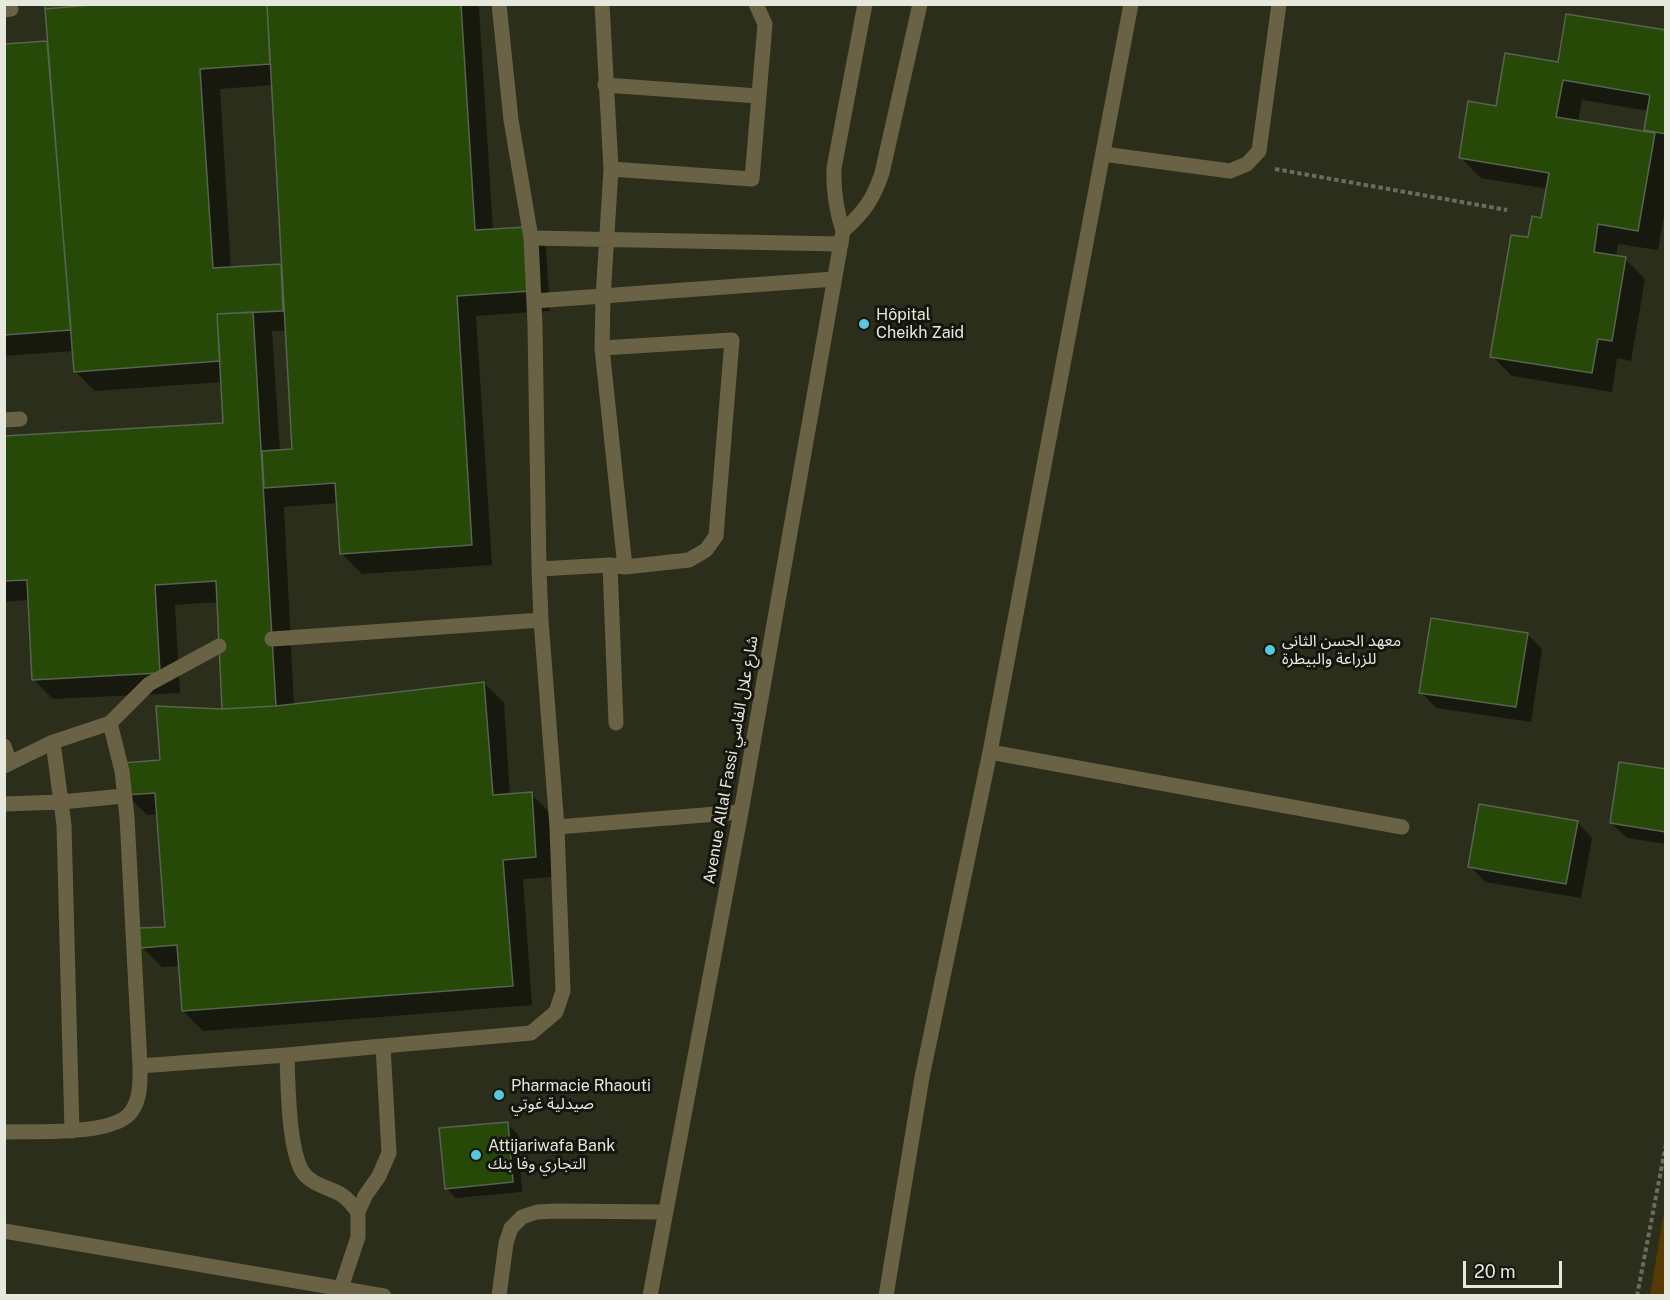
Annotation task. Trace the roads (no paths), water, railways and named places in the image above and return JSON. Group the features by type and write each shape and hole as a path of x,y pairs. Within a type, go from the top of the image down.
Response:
{"street":[{"path":"140,1066 531,1033 556,1012 563,991 557,827 541,620 531,237 511,120 499,4"},
{"path":"602,4 611,169 602,348 617,566 616,723"},
{"path":"611,169 752,179 765,24 756,4"},
{"path":"842,237 833,189 834,168 865,4"},
{"path":"531,237 606,239 842,237 874,195 882,173 920,4"},
{"path":"886,1296 922,1077 990,752 1131,4"},
{"path":"1103,154 1230,171 1247,164 1259,151 1279,4"},
{"path":"606,85 758,96"},
{"name":"Avenue Allal Fassi شارع علال الفاسي","path":"650,1296 741,813 842,237"},
{"path":"534,301 603,298 834,279"},
{"path":"539,569 689,560 706,550 716,536 732,340 602,348"},
{"path":"272,639 541,620"},
{"path":"4,746 7,765 53,742 110,723 149,684 219,646"},
{"path":"4,1132 72,1131 109,1126 131,1113 139,1093 140,1066 124,796 122,771 110,723"},
{"path":"53,742 64,837 72,1131"},
{"path":"990,752 1402,827"},
{"path":"4,804 124,796"},
{"path":"557,827 741,813"},
{"path":"341,1288 358,1237 358,1212 379,1176 388,1153 382,1047"},
{"path":"287,1055 292,1134 297,1161 304,1175 317,1185 336,1191 349,1199 358,1212"},
{"path":"499,1296 506,1244 511,1228 522,1217 537,1212 556,1211 665,1212"},
{"path":"4,1231 384,1296"}],"place":[{"name":"Hôpital Cheikh Zaid","path":"864,324"},
{"name":"معهد الحسن الثاني للزراعة والبيطرة","path":"1270,650"},
{"name":"Pharmacie Rhaouti صيدلية غوتي","path":"499,1095"},
{"name":"Attijariwafa Bank التجاري وفا بنك","path":"476,1155"}]}
